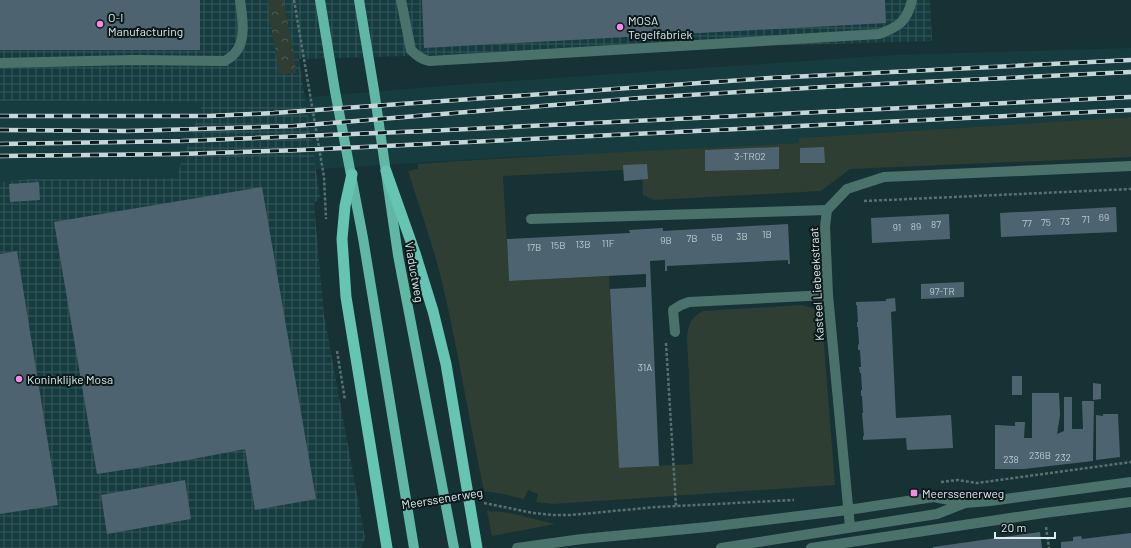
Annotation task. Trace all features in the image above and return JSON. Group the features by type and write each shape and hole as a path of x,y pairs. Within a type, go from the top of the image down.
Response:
{"highway":[{"path":"386,171 415,253 433,311 446,364 477,548"},
{"path":"352,174 343,222 342,239 346,297 387,548"}],"main road":[{"path":"320,0 335,92 352,174 414,548"},
{"name":"Viaductweg","path":"359,0 400,263 454,548"}],"street":[{"path":"0,63 133,60 225,61 235,54 241,43 243,24 240,0"},
{"path":"401,0 412,50 422,59 429,61 880,34 901,24 907,16 912,0"},
{"path":"531,219 827,210 847,189 884,177 1131,166"},
{"name":"Kasteel Liebeekstraat","path":"827,210 825,227 828,295 850,527"},
{"path":"675,332 673,310 689,302 828,295"},
{"path":"721,548 937,514 965,503 1041,495 1131,482"},
{"path":"517,548 582,539 708,527 848,510 934,497 965,503"},
{"path":"811,548 1044,512 1131,502"}],"path":[{"path":"294,0 324,177"},
{"path":"835,202 1131,189"},
{"path":"675,332 666,341 676,506"},
{"path":"935,483 958,480 976,483 1131,462"},
{"name":"Meerssenerweg","path":"479,504 489,503 553,515 801,499"},
{"path":"1044,512 1049,548"}],"shaded area":[{"path":"0,0 930,0 932,41 299,59 320,197 314,204 324,315 365,538 361,548 0,548 0,182 31,179 176,178 203,102 0,101"},
{"path":"1131,48 1131,117 799,138 800,143 641,152 511,157 176,178 31,179 0,182 0,101 203,102 300,98 454,85 894,55"}],"green space":[{"path":"267,0 283,0 294,53 296,73 279,74"},
{"path":"1131,117 1131,157 850,169 821,191 654,200 643,195 642,169 503,176 509,281 609,276 619,468 693,464 687,337 690,324 696,316 703,311 801,305 814,309 822,320 835,485 553,504 536,502 538,494 528,490 524,499 484,491 453,331 441,278 430,238 408,171 418,169 418,164 799,143 799,138"},
{"path":"487,511 513,514 555,524 492,536"}],"building":[{"name":"O-I Manufacturing","path":"0,0 200,0 200,50 0,50"},
{"name":"MOSA Tegelfabriek","path":"422,0 885,0 886,23 424,48"},
{"path":"779,147 779,169 705,171 705,150"},
{"path":"824,147 825,163 800,163 800,148"},
{"path":"647,164 648,179 624,181 623,165"},
{"path":"39,182 40,200 10,202 9,184"},
{"path":"262,187 316,499 255,510 245,449 188,460 97,474 54,222"},
{"path":"1116,207 1117,232 1001,237 1000,213"},
{"path":"949,214 950,239 872,243 871,218"},
{"path":"788,224 790,264 788,264 788,260 667,266 667,271 665,271 665,260 650,261 659,466 619,468 610,289 646,287 646,274 509,281 507,239 630,233 629,230 663,228 663,231"},
{"name":"Koninklijke Mosa","path":"17,251 58,505 0,514 0,254"},
{"path":"964,282 964,297 921,299 921,284"},
{"path":"895,298 896,311 891,312 896,418 951,415 953,448 907,450 906,438 863,440 862,390 861,373 859,367 861,367 860,350 858,350 859,344 856,302 886,301 886,299"},
{"path":"1012,376 1022,376 1022,395 1012,395"},
{"path":"1093,383 1101,384 1101,399 1093,400"},
{"path":"1032,393 1059,393 1060,415 1057,434 1064,431 1064,397 1072,397 1072,429 1083,429 1082,401 1094,401 1093,461 1024,469 995,469 995,425 1015,426 1015,422 1025,422 1024,438 1032,438"},
{"path":"1103,414 1118,414 1120,457 1096,460 1096,415 1103,416"},
{"path":"185,480 191,519 107,534 101,495"},
{"path":"1040,532 1042,548 933,548 933,547"},
{"path":"1131,533 1131,548 1061,548 1061,542 1073,541 1073,537 1081,536 1082,539"}],"railway":[{"path":"0,116 209,116 274,113 770,78 1131,60"},
{"path":"0,130 127,131 294,126 640,98 840,86 1131,72"},
{"path":"0,144 182,141 426,131 1131,97"},
{"path":"0,156 179,154 302,150 1131,110"}],"place":[{"name":"O-I Manufacturing","path":"100,24"},
{"name":"MOSA Tegelfabriek","path":"620,27"},
{"name":"Koninklijke Mosa","path":"19,379"},
{"name":"Meerssenerweg","path":"914,493"}]}
